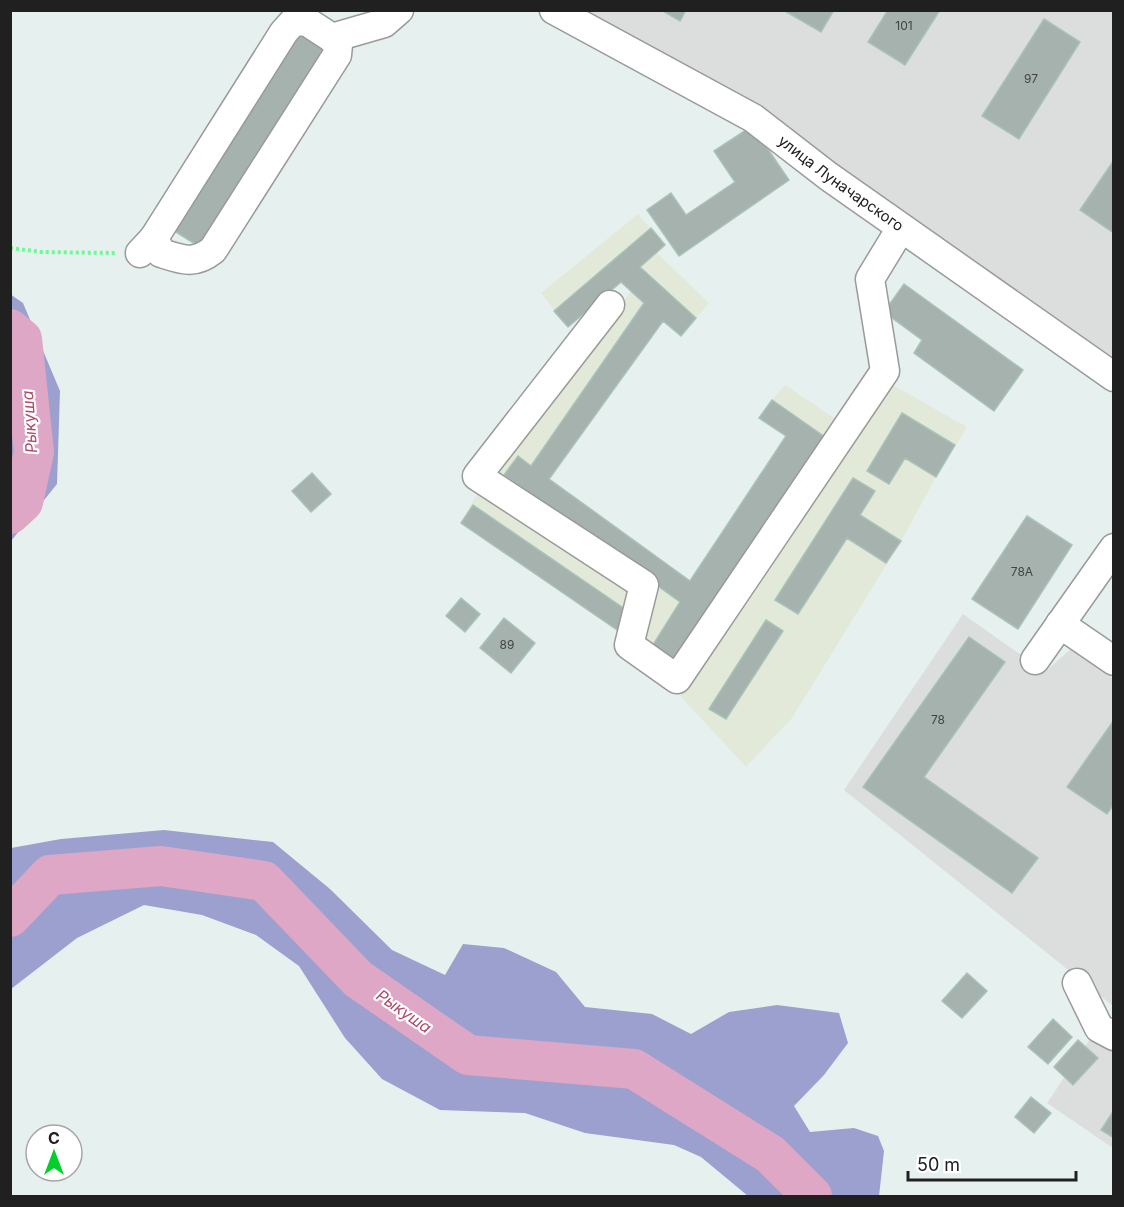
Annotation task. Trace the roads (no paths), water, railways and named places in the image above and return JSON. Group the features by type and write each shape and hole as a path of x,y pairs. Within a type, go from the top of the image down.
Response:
{"street":[{"path":"332,38 384,22 399,10"},
{"name":"улица Луначарского","path":"554,10 753,118 828,176 1113,377"},
{"path":"306,21 332,38 339,45 337,55 213,250 202,259 184,260 161,253 147,245 284,32 293,22 306,21"},
{"path":"610,305 477,476 644,585 630,645 677,679 885,371 870,279 901,228"},
{"path":"1035,660 1113,549"},
{"path":"1060,624 1113,661"},
{"path":"1077,983 1099,1028 1113,1036"}],"waterway":[{"name":"Рыкуша","path":"10,329 22,339 34,452 23,502 10,514"},
{"name":"Рыкуша","path":"10,917 50,875 161,866 264,881 358,979 468,1055 634,1069 770,1154 812,1196"}]}
